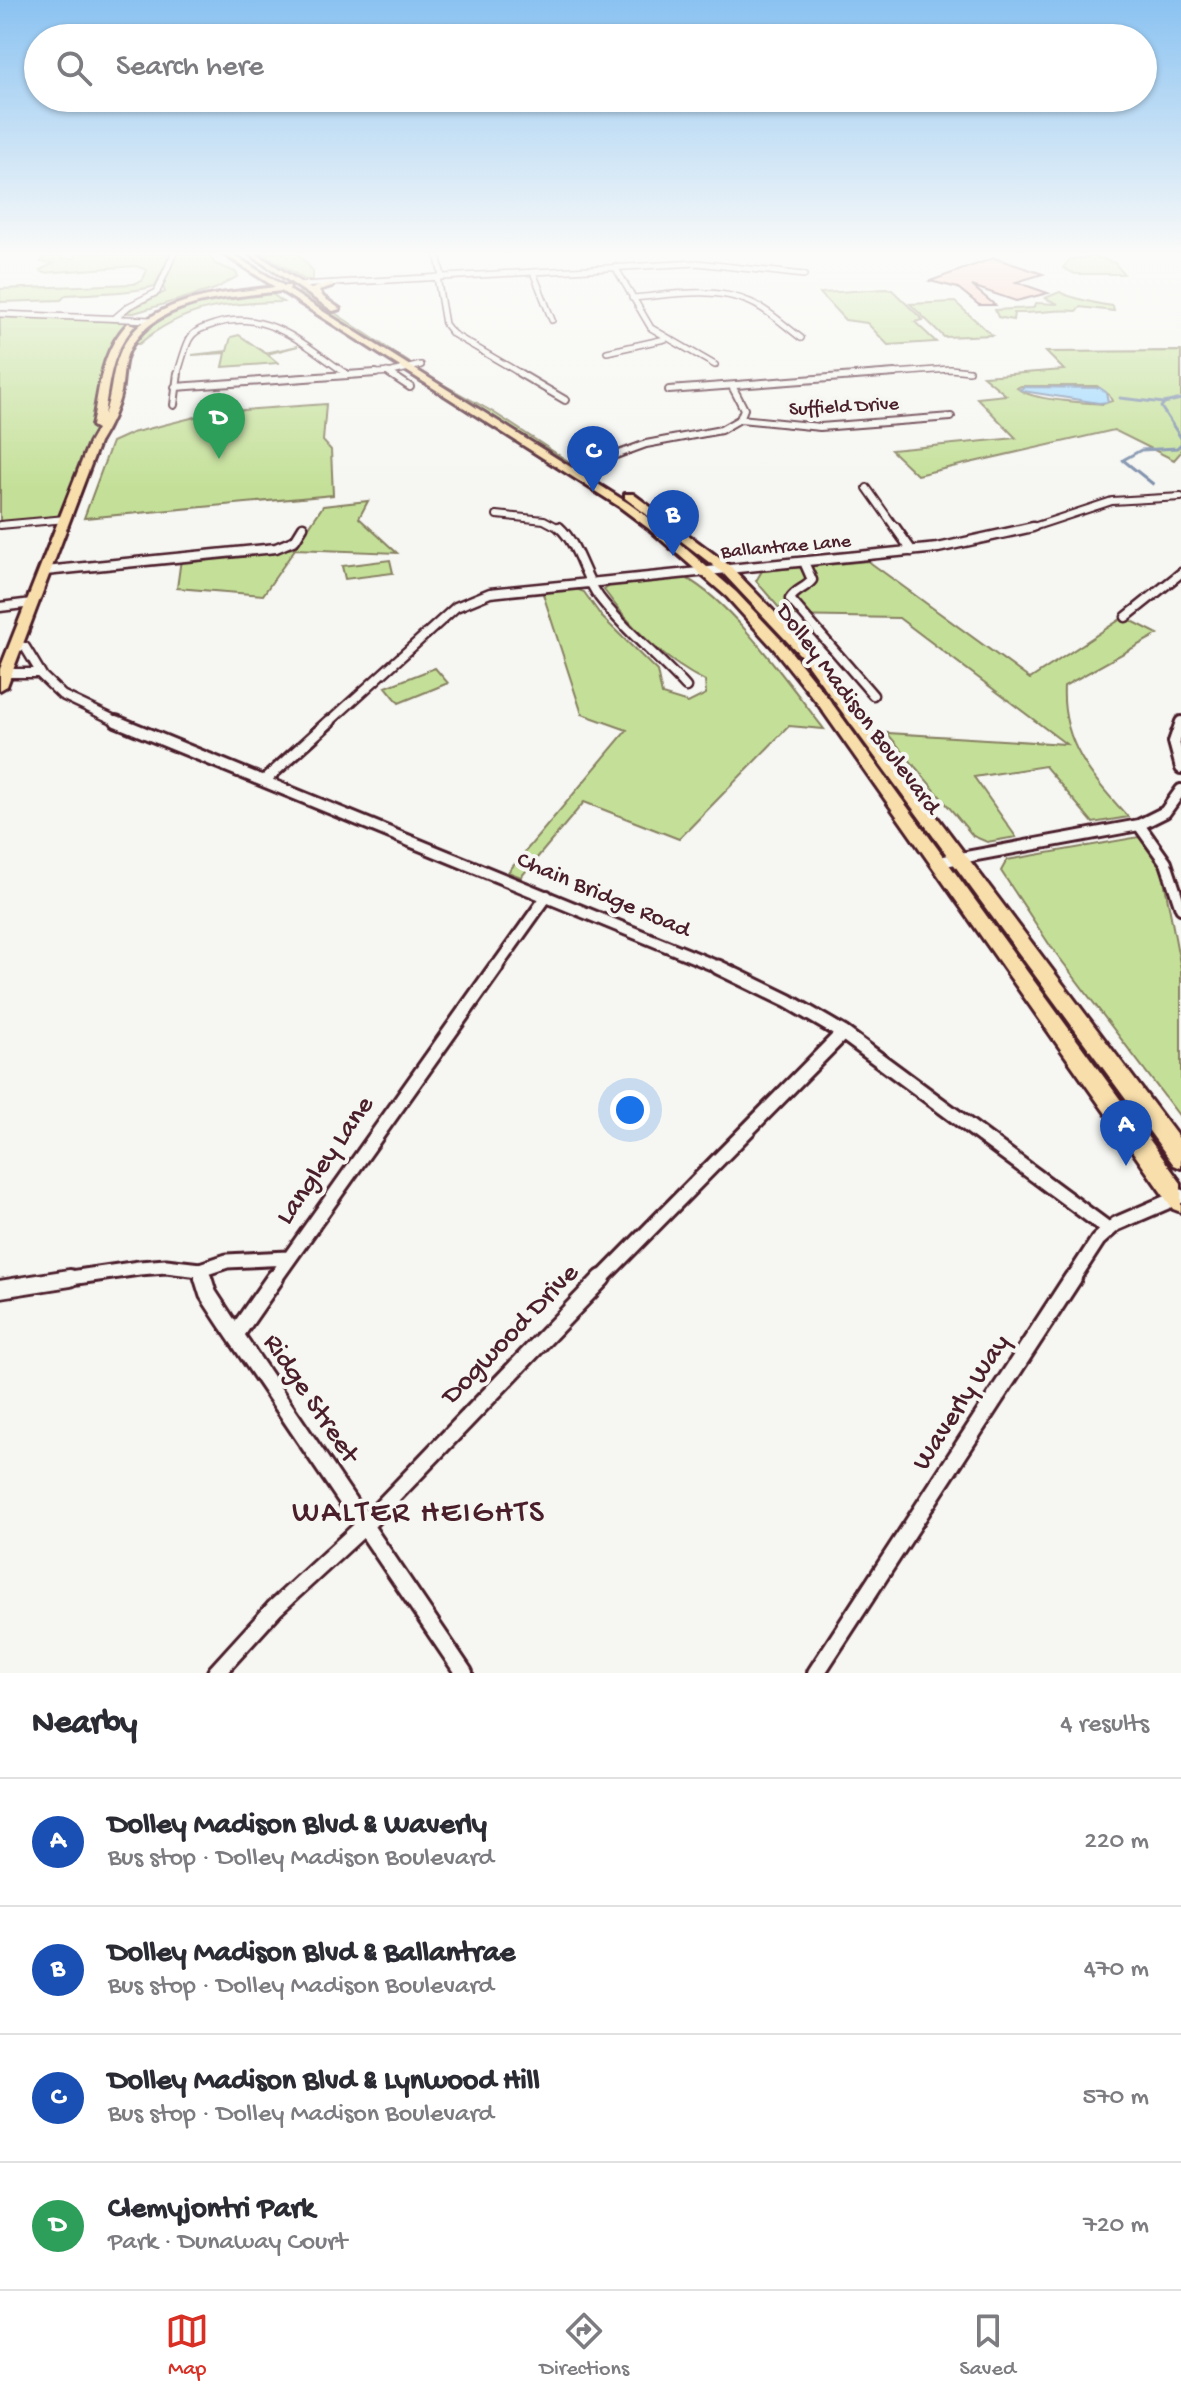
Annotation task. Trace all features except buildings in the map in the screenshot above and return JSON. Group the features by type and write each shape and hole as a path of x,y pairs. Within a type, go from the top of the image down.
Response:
{"main road":[{"path":"3,679 94,443 112,408 124,353 137,331"},
{"name":"Dolley Madison Boulevard","path":"352,331 659,516 726,569 763,605 816,664 1181,1158"},
{"name":"Dolley Madison Boulevard","path":"370,331 578,469 707,571 764,628 797,667 1180,1198"}],"street":[{"path":"174,405 175,387 192,334 197,331"},
{"path":"283,331 348,375"},
{"path":"451,331 565,400"},
{"path":"656,331 715,365"},
{"path":"791,331 801,338"},
{"path":"607,352 665,339"},
{"path":"175,387 387,372 421,365"},
{"path":"669,390 950,369 969,371"},
{"path":"387,372 410,387"},
{"path":"578,469 646,444 721,430 740,419 744,404 732,386"},
{"name":"Suffield Drive","path":"740,419 810,429 951,417"},
{"path":"867,488 912,551"},
{"name":"Ballantrae Lane","path":"265,780 456,607 477,597 504,590 912,551 1020,531 1112,501 1181,497"},
{"path":"497,515 549,521 559,526 588,582 616,617 663,660 686,687"},
{"path":"0,525 66,519"},
{"path":"45,571 276,548 295,540 303,527"},
{"path":"804,562 812,580 807,587 794,592 790,599 873,695"},
{"path":"1126,617 1181,573"},
{"path":"0,607 32,603"},
{"name":"Chain Bridge Road","path":"16,646 25,647 42,675 62,695 98,714 725,970 809,1012 843,1033 1108,1229"},
{"path":"3,679 28,671 42,675"},
{"path":"1181,722 1174,742 1181,768"},
{"path":"939,862 1139,825 1165,813 1174,805 1181,790"},
{"path":"1139,825 1166,857 1181,908"},
{"name":"Langley Lane","path":"0,1289 139,1268 166,1266 200,1270 227,1261 288,1258 547,896"},
{"name":"Dogwood Drive","path":"216,1673 275,1608 364,1526 843,1033"},
{"name":"Waverly Way","path":"816,1673 1093,1247 1108,1229 1180,1198"},
{"path":"236,1334 288,1258"},
{"name":"Ridge Street","path":"200,1270 208,1294 464,1673"}],"green space":[{"path":"0,331 123,331 104,360 95,427 63,517 0,522"},
{"path":"143,331 156,331 139,344 133,344"},
{"path":"358,331 362,331 410,363"},
{"path":"875,331 925,331 936,342 888,345"},
{"path":"938,331 988,331 992,335 944,337"},
{"path":"239,335 265,353 298,346 267,354 278,363 223,367 226,353 192,355 227,351 231,337"},
{"path":"1181,351 1181,452 1174,460 1114,430 917,475 891,450 1016,438 977,398 1006,395 983,376 1064,370 1046,352","holes":["1097,386 1112,401 1103,404 1058,400 1034,396 1017,388"]},
{"path":"419,371 493,412 574,465 518,433"},
{"path":"326,404 323,441 331,450 333,495 84,518 112,442 132,433 215,412"},
{"path":"368,501 359,518 397,553 295,549 263,595 177,588 181,559 295,548 323,506"},
{"path":"390,560 393,573 345,579 342,566"},
{"path":"868,561 1030,679 1124,617 1158,634 1064,686 1064,706 1073,742 1102,788 1128,817 1093,823 1045,766 974,777 1016,837 987,842 973,836 887,733 1066,744 899,618 786,616 756,581 762,571"},
{"path":"686,578 723,606 741,625 824,729 789,726 679,839 584,802 521,877 508,872 627,730 582,714 542,591 574,588 584,592 602,617 657,671 662,695 688,703 706,694 705,681 649,642 604,590 612,584"},
{"path":"435,668 448,683 399,703 386,687"},
{"path":"1139,837 1160,859 1181,969 1181,1118 1049,944 1001,871 1007,860"}],"water":[{"path":"1100,388 1106,392 1108,402 1020,389"}],"waterway":[{"path":"1120,398 1164,403"},
{"path":"1164,403 1181,399"},
{"path":"1164,403 1161,407 1181,438"},
{"path":"1153,484 1123,460 1141,450 1177,448 1181,444"}],"place":[{"name":"Clemyjontri Park","path":"219,459"},
{"name":"Dolley Madison Blvd & Lynwood Hill","path":"593,492"},
{"name":"Dolley Madison Blvd & Ballantrae","path":"673,556"},
{"name":"Dolley Madison Blvd & Waverly","path":"1126,1166"}],"district":[{"name":"WALTER HEIGHTS","path":"419,1514"}]}
